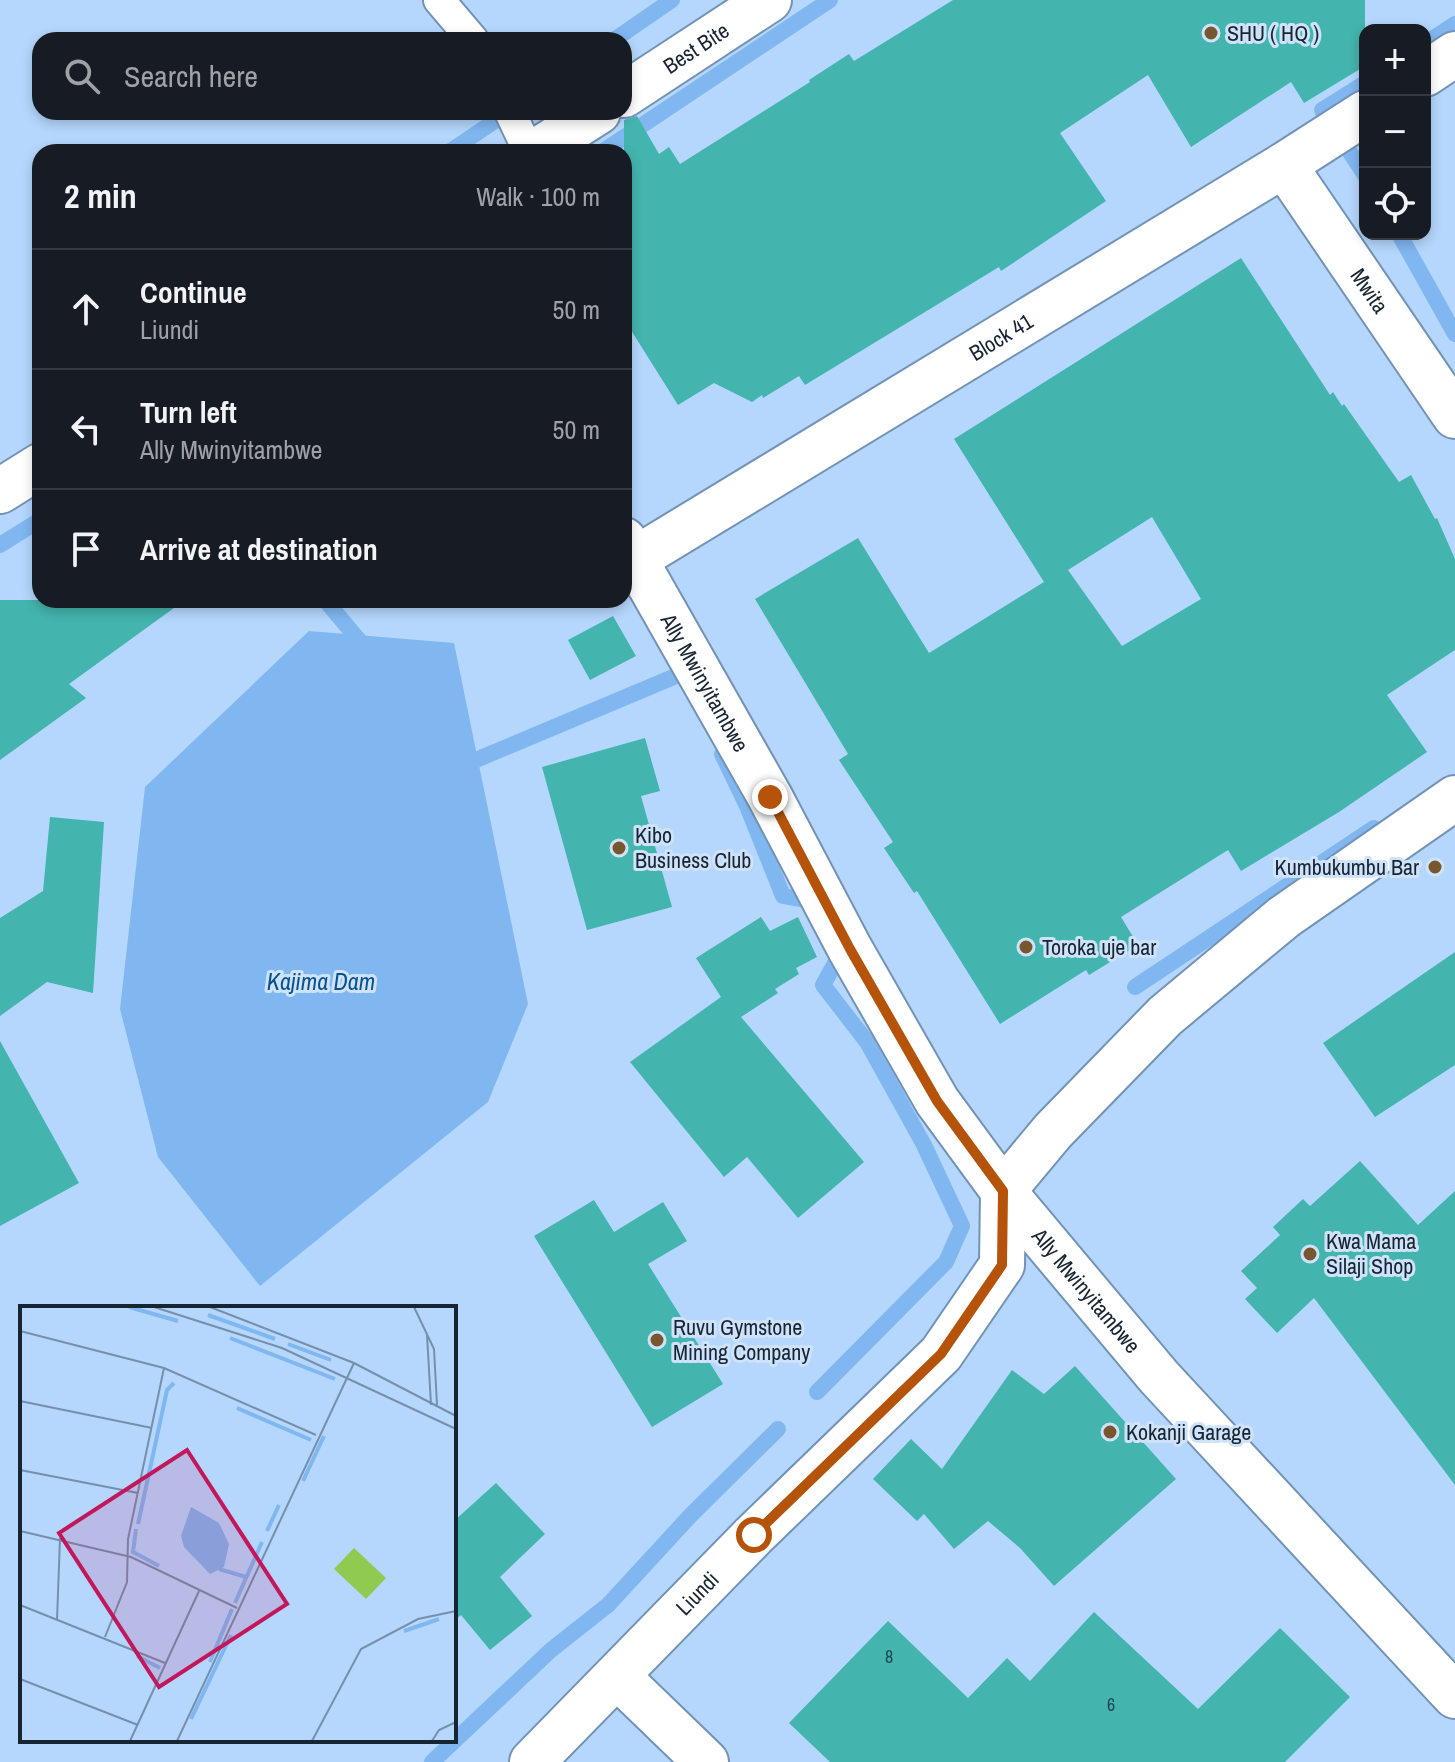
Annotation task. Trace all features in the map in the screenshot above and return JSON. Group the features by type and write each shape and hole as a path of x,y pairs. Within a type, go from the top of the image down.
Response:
{"street":[{"name":"Best Bite","path":"632,90 769,0"},
{"path":"1431,70 1455,54"},
{"name":"Block 41","path":"632,549 1284,165 1359,117"},
{"path":"545,144 585,120"},
{"name":"Mwita","path":"1284,165 1455,416"},
{"path":"0,491 32,471"},
{"name":"Ally Mwinyitambwe","path":"632,554 937,1101 1003,1191 1159,1377 1455,1696"},
{"path":"1003,1191 1053,1131 1165,1016 1284,917 1455,798"},
{"name":"Liundi","path":"532,1762 765,1524 941,1354 1002,1265 1003,1191"},
{"path":"617,1676 706,1762"}],"lane":[{"path":"439,0 466,32"},
{"path":"514,120 528,144"}],"water":[{"name":"Kajima Dam","path":"309,631 454,643 528,1004 488,1102 260,1286 158,1157 120,1009 145,787"}],"building":[{"path":"953,0 1365,0 1365,24 1359,24 1359,70 1304,103 1291,82 1191,147 1148,75 1060,133 1106,201 1001,271 999,267 805,385 799,376 752,402 714,383 678,405 632,332 632,144 624,144 624,120 637,116 659,154 669,147 680,164 849,54 854,61"},
{"path":"1241,258 1330,395 1333,392 1342,406 1344,404 1399,482 1411,475 1437,518 1455,559 1455,650 1387,695 1427,752 1339,812 1241,871 1228,850 1121,917 1138,945 1089,975 1086,970 1000,1024 917,891 914,893 884,848 893,842 839,760 848,754 755,599 858,538 929,653 1044,582 954,439","holes":["1152,517 1201,599 1122,646 1068,570"]},
{"path":"0,600 32,600 32,608 174,608 69,684 86,698 0,760"},
{"path":"613,616 636,656 590,680 568,640"},
{"path":"645,738 660,791 641,796 672,907 587,930 542,767"},
{"path":"50,817 104,822 93,993 47,982 0,1016 0,918 43,891"},
{"path":"761,917 770,931 798,917 817,957 796,968 799,974 775,989 778,993 741,1017 864,1162 798,1218 747,1157 724,1177 630,1062 721,997 696,958"},
{"path":"1455,952 1455,1065 1375,1117 1323,1043"},
{"path":"0,1041 79,1183 0,1226"},
{"path":"1360,1161 1418,1225 1455,1191 1455,1485 1314,1298 1277,1333 1245,1299 1257,1288 1241,1271 1280,1235 1273,1227 1303,1199 1310,1206"},
{"path":"594,1200 614,1232 663,1202 687,1241 648,1264 723,1384 652,1427 534,1236"},
{"path":"1075,1366 1176,1479 1054,1586 1020,1548 988,1521 954,1549 924,1514 917,1521 873,1479 911,1439 942,1469 1012,1370 1044,1394"},
{"path":"496,1483 545,1534 500,1577 532,1616 490,1650 461,1615 456,1619 456,1519"},
{"path":"1094,1612 1198,1709 1280,1628 1350,1697 1285,1762 830,1762 789,1723 888,1621 968,1698 1007,1658 1030,1681"}],"waterway":[{"path":"626,32 672,0"},
{"path":"614,144 830,0"},
{"path":"1431,40 1455,24"},
{"path":"1359,87 1322,110 1360,168"},
{"path":"461,144 496,120"},
{"path":"1402,240 1455,334"},
{"path":"0,545 32,525"},
{"path":"332,608 368,651"},
{"path":"461,761 464,765 683,673 677,660"},
{"path":"722,754 747,806 783,896 819,905"},
{"path":"1135,987 1374,828"},
{"path":"817,1392 946,1262 962,1226 924,1145 867,1042 823,985 838,958 836,948"},
{"path":"456,1739 551,1650 608,1605 690,1516 778,1429"},
{"path":"432,1762 453,1742"}],"place":[{"name":"SHU ( HQ )","path":"1211,33"},
{"name":"Kibo Business Club","path":"619,848"},
{"name":"Kumbukumbu Bar","path":"1435,867"},
{"name":"Toroka uje bar","path":"1026,947"},
{"name":"Kwa Mama Silaji Shop","path":"1310,1254"},
{"name":"Ruvu Gymstone Mining Company","path":"657,1340"},
{"name":"Kokanji Garage","path":"1110,1432"}],"route":[{"path":"754,1535 941,1354 1002,1265 1003,1191 937,1101 850,949 770,797"}]}
